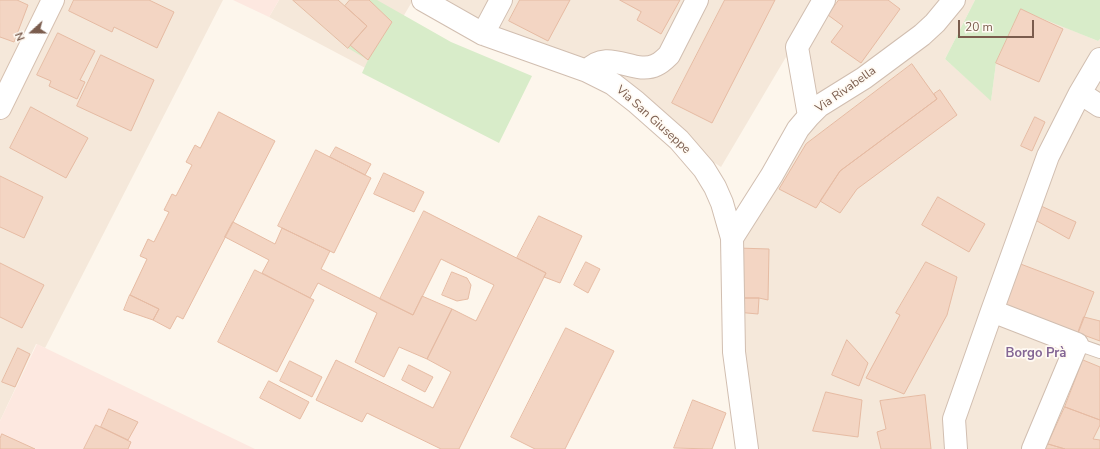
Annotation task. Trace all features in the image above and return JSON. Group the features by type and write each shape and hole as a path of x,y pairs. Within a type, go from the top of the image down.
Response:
{"street":[{"path":"0,108 53,0"},
{"name":"Via San Giuseppe","path":"423,0 484,34 587,70 613,84 679,140 704,169 715,187 728,221 732,238 734,352 747,449"},
{"path":"484,34 501,0"},
{"path":"587,70 593,64 602,61 646,67 655,66 662,62 669,55 697,0"},
{"path":"809,116 797,47 824,0"},
{"name":"Via Rivabella","path":"732,238 772,175 798,129 809,116 819,106 864,78 922,35 935,23 954,0"},
{"path":"956,449 954,419 1048,156 1080,93 1100,59"},
{"path":"1080,93 1100,106"},
{"path":"992,311 1077,344 1033,449"}],"lane":[{"path":"1077,344 1100,352"}],"shaded area":[{"path":"0,0 223,0 45,348 36,344 0,421"},
{"path":"233,0 279,0 269,17"},
{"path":"279,0 413,0 371,71 269,17"},
{"path":"425,0 975,0 945,59 991,100 996,63 1021,9 1098,41 1100,39 1100,449 752,449 735,223 814,101 786,57 721,167 579,76"},
{"path":"37,344 255,449 0,449 0,421"}],"green space":[{"path":"293,0 338,0 345,6 350,0 377,0 451,42 532,76 499,143 362,73 368,60 348,48"},
{"path":"975,0 1100,0 1100,39 1098,41 1021,10 996,63 991,101 945,59"}],"building":[{"path":"0,0 17,0 28,5 14,42 0,37"},
{"path":"74,0 149,0 174,12 157,48 114,27 112,32 69,11"},
{"path":"293,0 338,0 367,26 348,48"},
{"path":"350,0 369,0 392,22 368,60 350,45 367,26 345,6"},
{"path":"520,0 570,0 548,41 509,21"},
{"path":"620,0 680,0 661,34 637,20 641,12"},
{"path":"725,0 775,0 712,123 672,103"},
{"path":"839,0 888,0 900,9 861,63 831,42 843,26 828,15"},
{"path":"1021,9 1063,29 1039,82 996,63"},
{"path":"58,33 95,51 80,80 85,82 77,99 49,86 51,81 37,75"},
{"path":"101,55 154,80 131,131 77,106"},
{"path":"912,64 937,99 840,171 816,208 779,189 806,144"},
{"path":"940,90 957,115 857,189 840,213 820,201 840,171 937,99 934,94"},
{"path":"31,107 88,138 66,178 10,148"},
{"path":"219,112 275,141 183,319 177,316 170,329 153,320 159,309 130,295 147,259 140,256 148,239 154,242 169,212 164,210 172,194 176,196 192,165 186,162 195,145 200,148"},
{"path":"1035,117 1045,122 1032,151 1021,146"},
{"path":"336,147 371,164 365,175 330,157"},
{"path":"316,150 371,178 334,253 278,226"},
{"path":"384,173 424,192 414,212 374,194"},
{"path":"0,176 43,197 24,238 0,227"},
{"path":"938,197 985,224 969,252 922,225"},
{"path":"1041,206 1076,222 1069,239 1037,221"},
{"path":"424,211 546,273 459,449 441,449 367,413 362,422 316,400 336,360 433,408 451,372 427,359 452,309 476,321 494,285 441,259 413,315 380,299"},
{"path":"539,216 582,236 560,283 544,277 546,273 517,258"},
{"path":"233,222 275,244 282,228 330,251 321,269 413,315 422,296 452,309 427,359 399,347 384,377 355,362 377,313 318,283 310,298 262,273 269,260 225,237"},
{"path":"737,248 769,249 768,300 759,298 737,298"},
{"path":"586,262 600,269 588,293 574,285"},
{"path":"926,262 957,277 947,315 904,394 866,378 900,315 896,313"},
{"path":"0,263 44,285 22,328 0,317"},
{"path":"1018,263 1094,292 1077,336 1001,307"},
{"path":"255,270 314,300 277,372 218,342"},
{"path":"452,272 467,278 471,285 468,299 457,301 442,295"},
{"path":"130,295 159,309 153,320 124,310"},
{"path":"737,298 759,298 758,314 736,312"},
{"path":"1084,317 1100,321 1100,341 1078,333"},
{"path":"566,328 614,351 565,449 535,449 511,437"},
{"path":"847,340 868,363 859,386 832,375"},
{"path":"18,348 30,354 15,387 2,382"},
{"path":"1083,360 1100,367 1100,420 1065,407"},
{"path":"290,361 322,377 312,397 280,381"},
{"path":"409,365 433,377 425,392 402,380"},
{"path":"269,381 309,402 300,419 260,398"},
{"path":"826,392 862,400 858,437 813,431"},
{"path":"925,395 931,449 881,449 877,432 886,429 880,401"},
{"path":"693,400 726,413 712,449 674,448"},
{"path":"1065,407 1100,420 1100,425 1093,439 1100,440 1100,449 1065,449 1048,444"},
{"path":"109,409 138,422 128,440 101,427"},
{"path":"96,425 131,442 128,449 84,449"},
{"path":"2,434 35,449 0,449 0,439"},
{"path":"1048,444 1065,449 1045,449"}],"district":[{"name":"Borgo Prà","path":"1036,354"}]}
